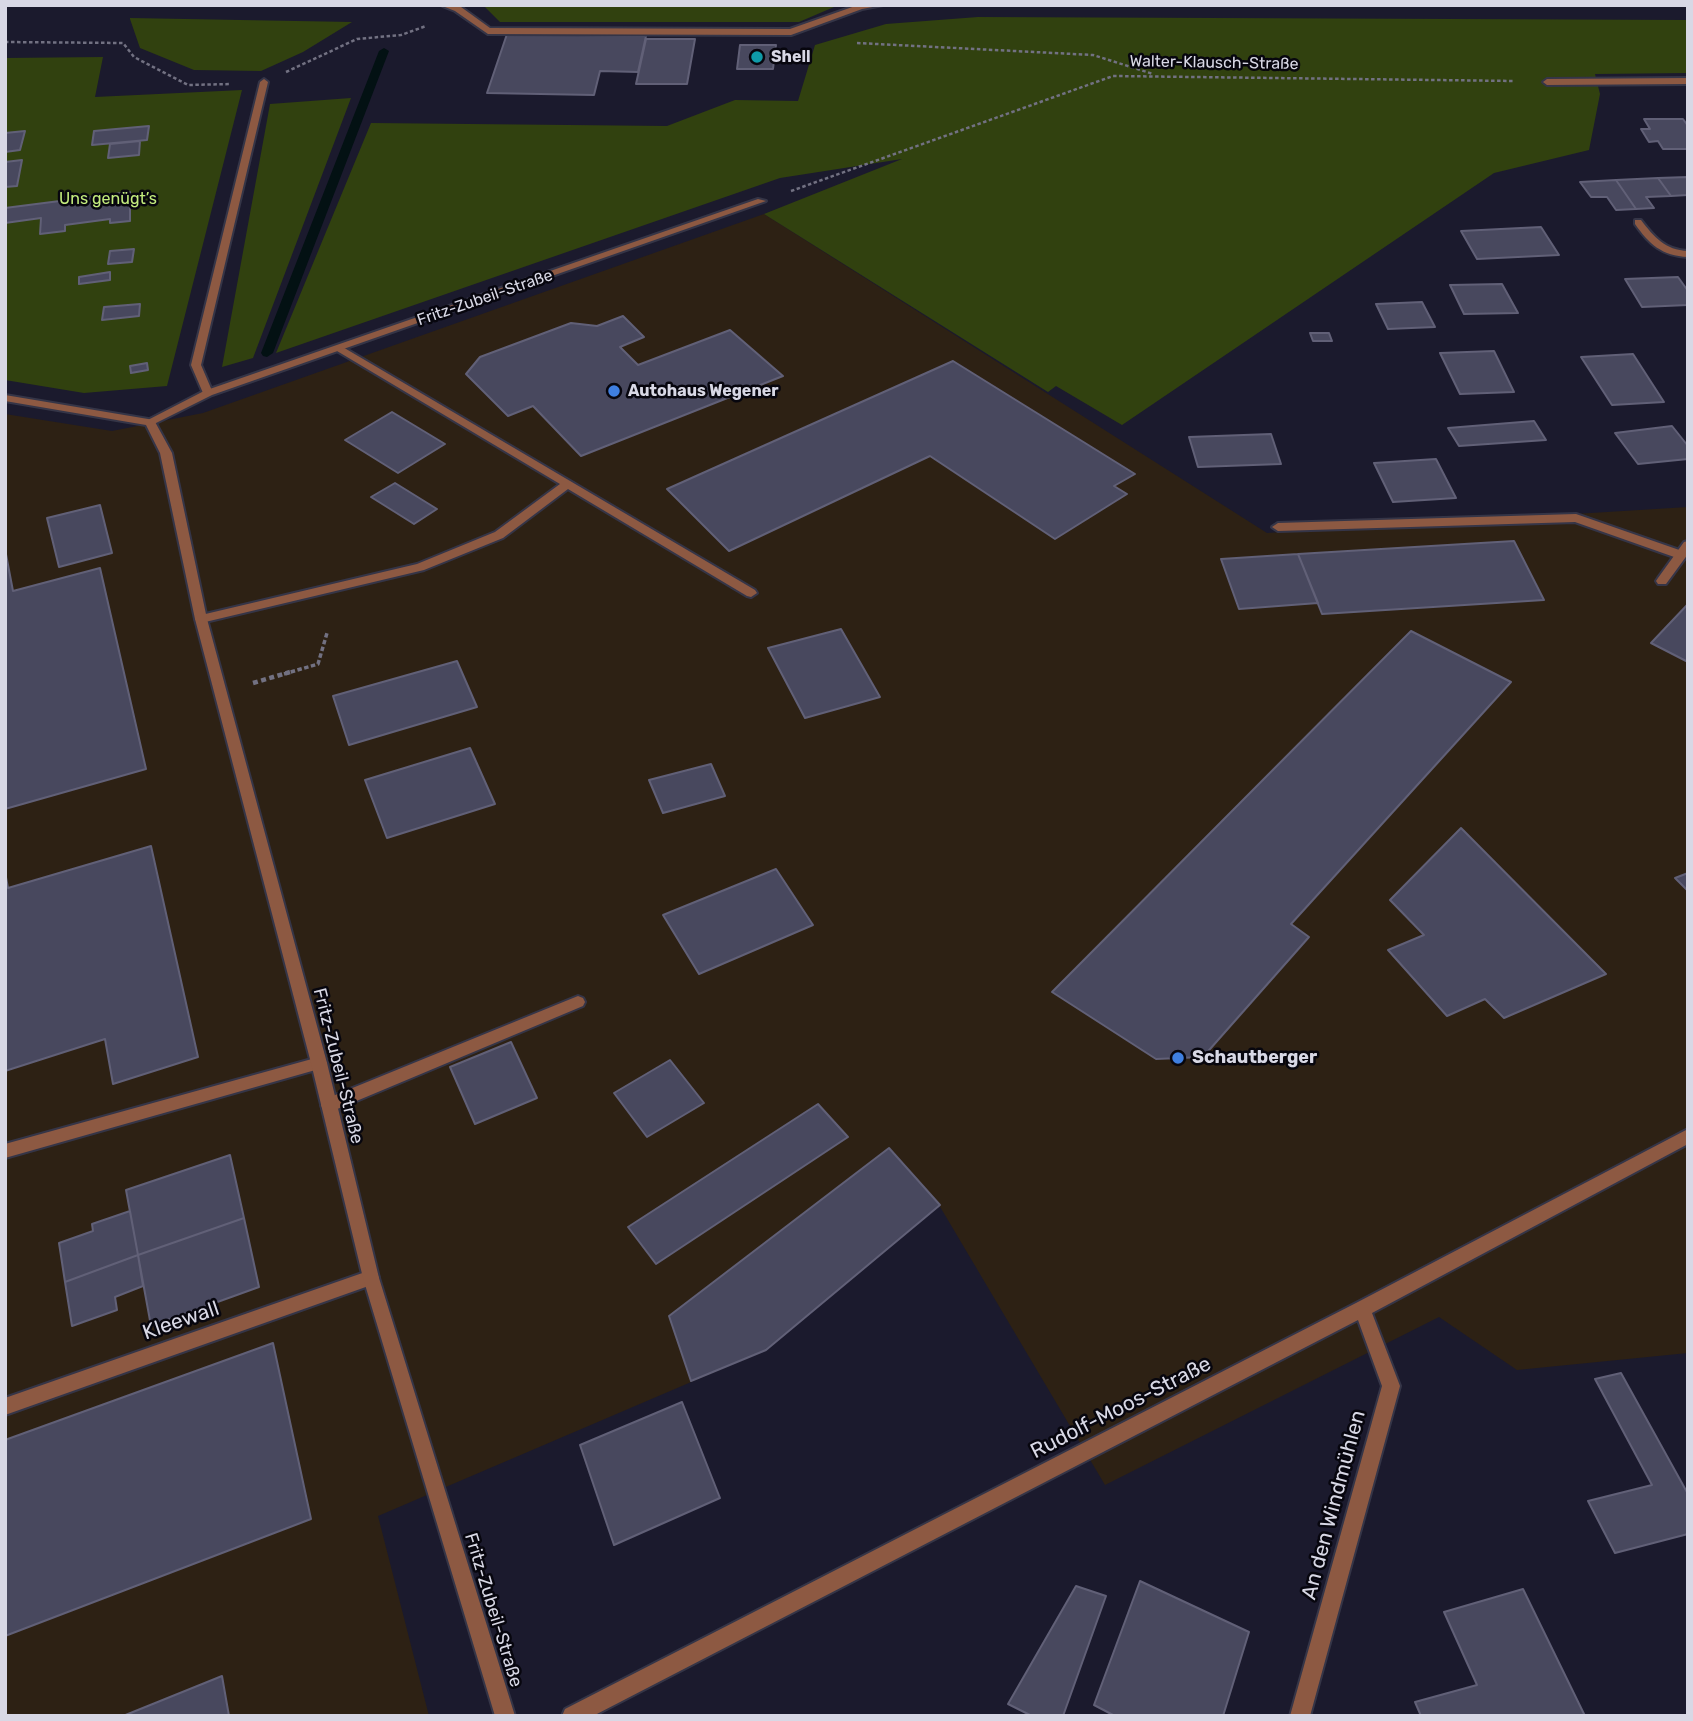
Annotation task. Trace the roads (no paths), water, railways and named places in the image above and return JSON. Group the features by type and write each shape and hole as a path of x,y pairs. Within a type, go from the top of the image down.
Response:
{"street":[{"path":"444,5 458,9 488,31 791,32 862,8 879,5"},
{"path":"1547,82 1688,81"},
{"path":"208,393 196,365 264,82"},
{"name":"Fritz-Zubeil-Straße","path":"505,1716 371,1278 319,1063 201,619 166,453 150,422 208,393 761,201"},
{"path":"1638,222 1657,247 1674,254 1688,254"},
{"path":"341,349 751,593"},
{"path":"5,398 150,422"},
{"path":"201,619 420,566 454,554 499,536 568,484"},
{"path":"1278,527 1576,518 1684,550 1662,581"},
{"path":"329,1105 578,1002"},
{"path":"5,1151 319,1063"},
{"name":"Rudolf-Moos-Straße","path":"572,1716 1362,1309 1688,1136"},
{"name":"Kleewall","path":"5,1407 371,1278"},
{"name":"An den Windmühlen","path":"1300,1716 1391,1386 1362,1309"}],"waterway":[{"path":"267,353 384,51"}],"place":[{"name":"Shell","path":"757,57"},
{"name":"Autohaus Wegener","path":"614,391"},
{"name":"Schautberger","path":"1178,1058"}],"park label":[{"name":"Uns genügt’s","path":"108,199"}]}
